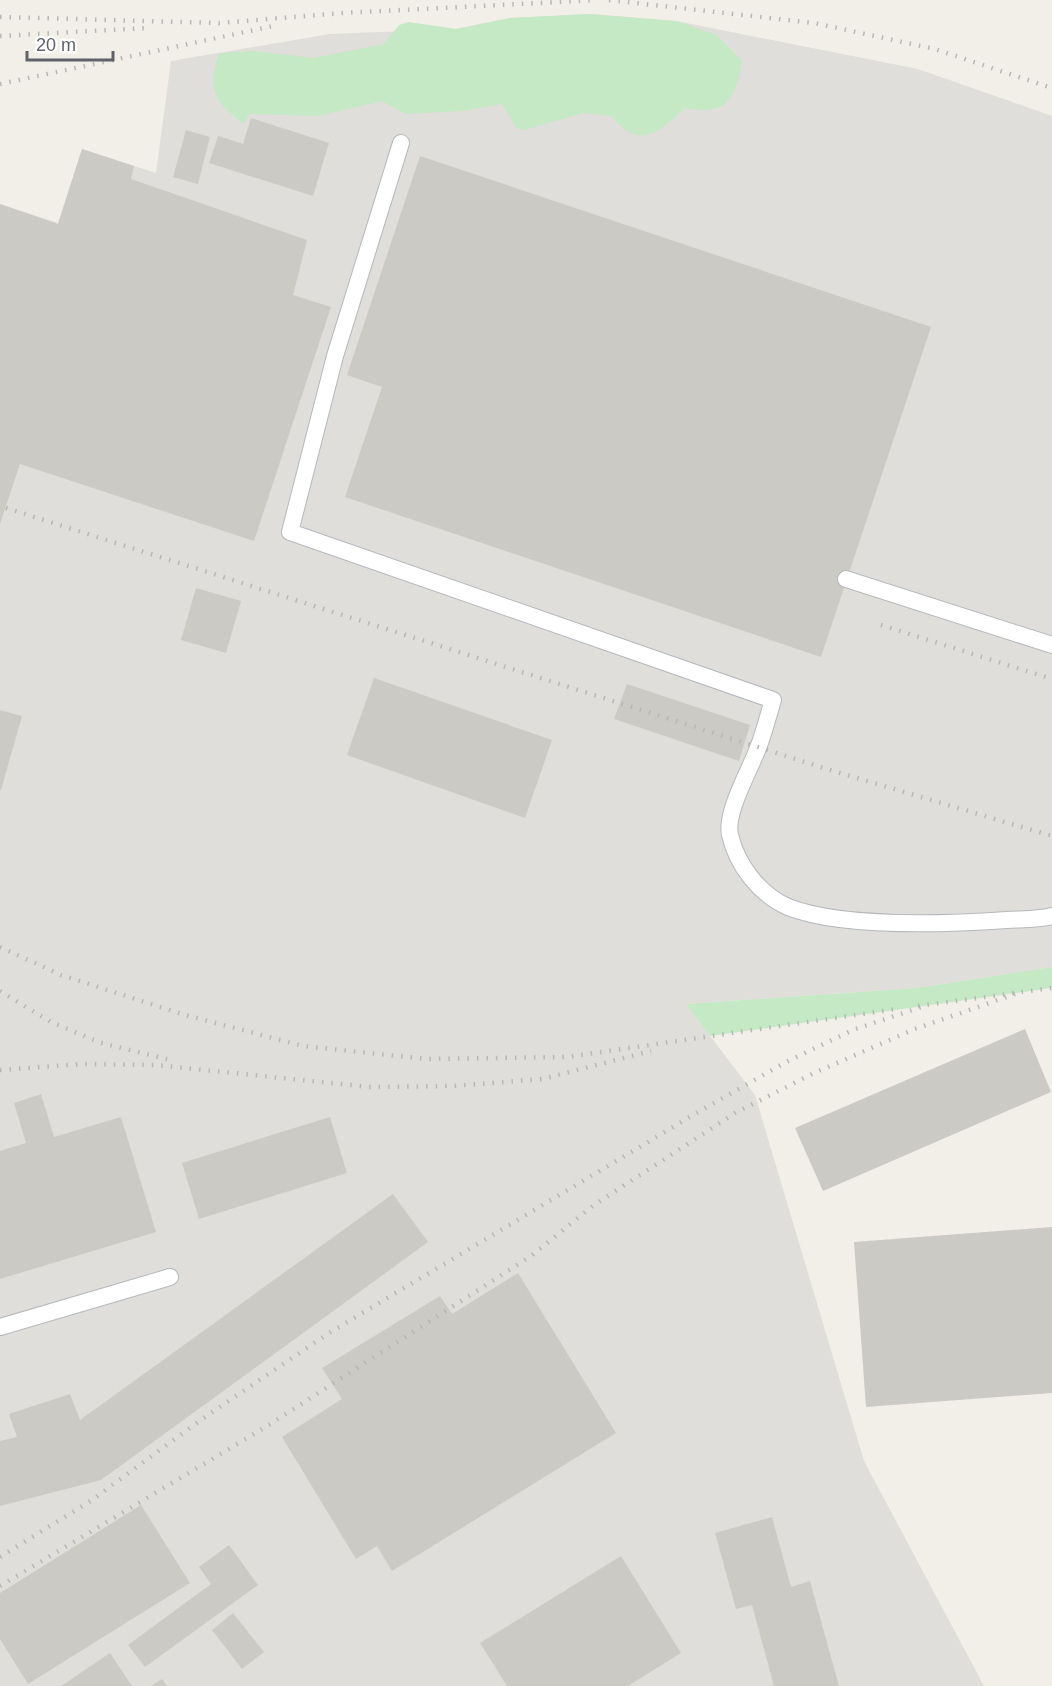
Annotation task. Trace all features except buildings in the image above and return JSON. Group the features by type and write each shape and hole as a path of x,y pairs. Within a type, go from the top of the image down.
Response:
{"lane":[{"path":"401,143 335,356 290,532 773,700 758,747 732,812 730,833 742,866 756,885 787,906 817,915 864,920 959,923 1052,916"},
{"path":"846,579 1052,645"},
{"path":"0,1327 170,1276"}],"shaded area":[{"path":"590,14 676,21 918,69 1052,116 1052,967 917,988 686,1004 755,1095 864,1461 984,1686 0,1686 0,204 58,223 82,149 156,173 171,61 330,34 456,29 510,18"}],"green space":[{"path":"590,14 676,21 717,35 742,61 732,95 720,107 711,110 685,108 657,131 640,135 621,127 611,116 584,113 524,130 516,128 502,104 462,111 405,114 382,101 319,116 249,114 244,124 226,109 216,94 214,86 215,66 219,53 253,51 313,58 384,44 399,25 409,22 456,29 510,18"},
{"path":"1052,967 1052,988 710,1036 686,1004 917,988"}],"railway":[{"path":"0,17 219,23 343,13 597,0"},
{"path":"609,0 814,23 935,49 1052,88"},
{"path":"0,84 278,25"},
{"path":"0,36 147,28"},
{"path":"6,508 827,769 1052,836"},
{"path":"881,625 1052,679"},
{"path":"0,947 61,975 182,1014 303,1046 426,1059 567,1057 897,1009"},
{"path":"918,1006 1052,988"},
{"path":"0,991 51,1022 101,1043 171,1060"},
{"path":"0,1586 264,1428 531,1256 594,1205 735,1113 814,1073 915,1029 1015,994"},
{"path":"0,1557 92,1500 202,1419 329,1333 693,1115 786,1062 853,1030 927,1005"},
{"path":"0,1070 82,1064 156,1065 369,1087 453,1086 542,1079 651,1051"}]}
